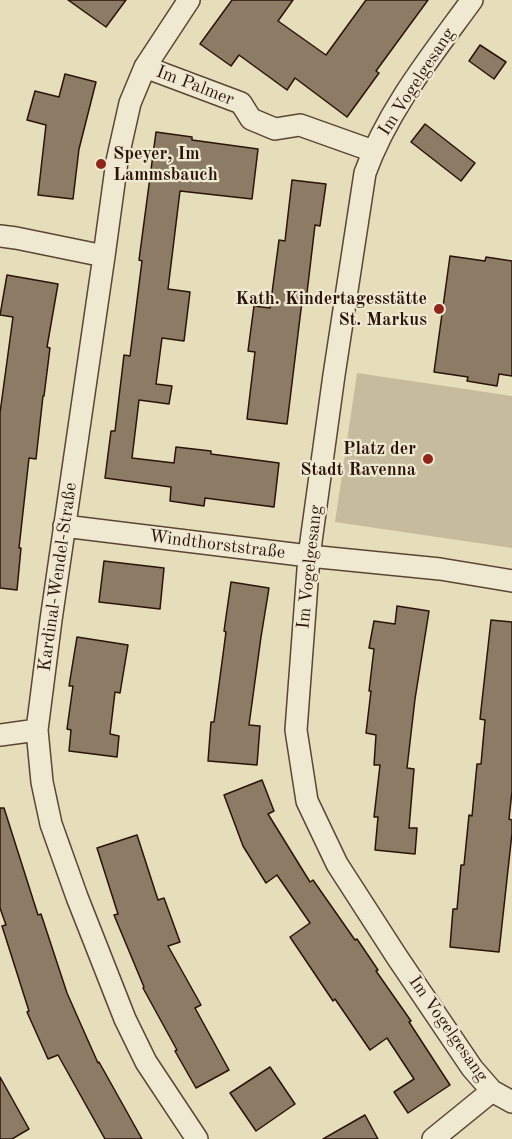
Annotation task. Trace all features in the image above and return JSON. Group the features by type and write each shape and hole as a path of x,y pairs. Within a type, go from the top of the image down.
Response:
{"street":[{"name":"Kardinal-Wendel-Straße","path":"189,0 146,67 130,103 117,161 37,730 42,782 51,824 125,1019 146,1062 197,1139"},
{"name":"Im Vogelgesang","path":"472,0 392,115 373,151 365,173 309,556 297,730 307,801 342,873 471,1068 492,1091 512,1102"},
{"name":"Im Palmer","path":"146,67 241,103 251,119 275,129 300,125 373,151"},
{"path":"0,236 104,256"},
{"name":"Windthorststraße","path":"64,526 309,556 440,569 512,581"},
{"path":"0,735 37,730"},
{"path":"433,1139 492,1091"}],"shaded area":[{"name":"Platz der Stadt Ravenna","path":"357,373 512,396 512,548 335,522"}],"building":[{"path":"68,0 126,0 106,27"},
{"path":"232,0 293,0 278,21 326,55 366,0 428,0 376,71 379,73 347,117 295,78 287,90 239,55 231,66 200,44"},
{"path":"480,45 506,62 494,79 469,61"},
{"path":"65,74 96,82 79,149 73,199 38,195 46,125 27,120 35,91 59,97"},
{"path":"425,124 475,163 461,181 411,142"},
{"path":"156,132 192,137 192,140 258,149 252,199 180,191 168,289 190,292 184,341 162,338 156,384 172,386 169,404 139,400 132,458 174,463 176,447 279,463 274,507 205,498 204,506 170,501 171,487 105,478 111,431 115,431 124,355 130,356 142,261 139,260"},
{"path":"292,180 326,184 320,226 315,225 307,293 303,293 287,424 247,419 255,352 248,351 254,306 270,308 279,240 285,241"},
{"path":"450,256 485,261 486,257 512,261 512,376 499,374 497,386 467,381 468,377 434,372"},
{"path":"7,275 58,284 47,347 50,348 36,459 29,458 19,548 21,548 17,590 0,588 0,413 13,317 0,315"},
{"path":"104,561 164,568 160,609 99,602"},
{"path":"231,582 269,588 249,725 260,726 257,765 208,761 211,722 214,722"},
{"path":"397,606 429,611 407,768 414,769 409,828 417,828 415,854 375,850 378,817 374,817 380,765 374,765 376,735 366,733 374,649 369,648 374,621 395,624"},
{"path":"491,620 512,622 512,791 509,819 512,820 512,833 499,952 450,947 453,909 457,909 469,815 472,816 477,764 481,764 485,720 480,719"},
{"path":"77,637 128,645 120,693 115,692 110,734 119,736 117,757 69,751 71,730 67,729 73,686 69,686"},
{"path":"262,780 274,811 268,814 310,882 313,880 378,970 376,971 411,1021 409,1022 450,1085 408,1113 394,1092 414,1079 387,1038 370,1050 335,999 333,1001 290,937 310,923 277,875 266,883 243,846 224,795"},
{"path":"0,808 4,808 38,915 41,914 67,993 98,1063 142,1139 105,1139 58,1055 48,1059 27,1012 29,1011 2,926 6,925 0,908"},
{"path":"137,835 158,900 164,898 180,942 168,946 201,1005 195,1008 229,1070 196,1088 143,988 114,915 118,914 97,848"},
{"path":"270,1067 295,1104 256,1131 230,1093"},
{"path":"0,1077 29,1129 12,1139 0,1139"},
{"path":"365,1115 378,1139 323,1139"}],"place":[{"name":"Speyer, Im Lammsbauch","path":"101,164"},
{"name":"Kath. Kindertagesstätte St. Markus","path":"439,309"},
{"name":"Platz der Stadt Ravenna","path":"428,459"}]}
